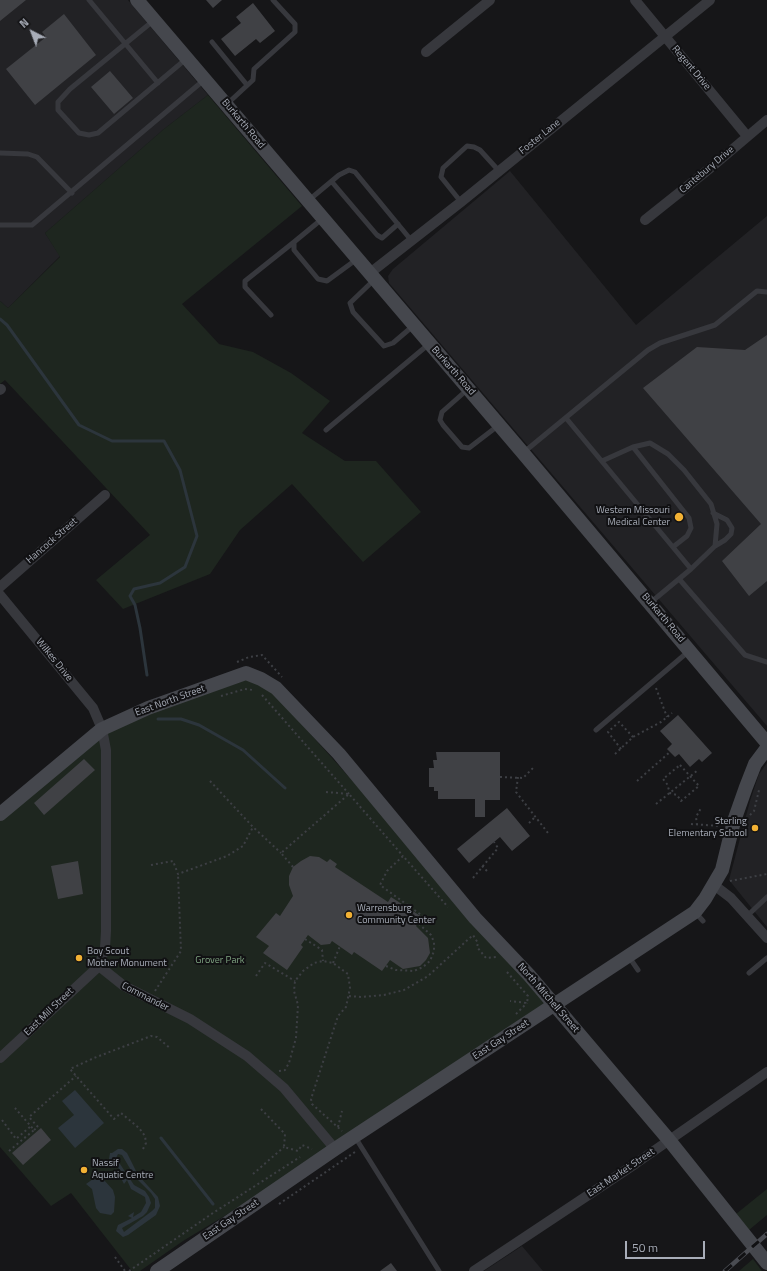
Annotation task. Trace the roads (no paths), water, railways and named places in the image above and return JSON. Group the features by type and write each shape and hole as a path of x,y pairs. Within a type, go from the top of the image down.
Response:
{"main road":[{"name":"Burkarth Road","path":"137,0 500,425 767,743"},
{"name":"East North Street","path":"0,814 102,729 148,708 189,695 246,673 261,679 276,688 339,754"},
{"name":"East Gay Street","path":"157,1271 335,1149 628,956 699,916 722,870 733,827 755,764 767,748"},
{"name":"North Mitchell Street","path":"339,754 475,918 554,1005 669,1140 767,1263"}],"street":[{"path":"426,52 490,0"},
{"name":"Regent Drive","path":"635,0 747,136"},
{"name":"Foster Lane","path":"372,276 411,240 461,202 710,0"},
{"name":"Cantebury Drive","path":"645,220 714,165 767,120"},
{"name":"Hancock Street","path":"0,587 105,495"},
{"name":"Wilkes Drive","path":"0,596 93,708 102,729"},
{"path":"98,966 105,948 106,931 106,750 102,729"},
{"path":"714,885 731,898 767,938"},
{"name":"East Mill Street","path":"0,1058 98,966"},
{"name":"Commander","path":"98,966 124,986 190,1019 247,1056 284,1088 335,1149"},
{"name":"East Market Street","path":"474,1271 767,1072"}],"lane":[{"path":"90,0 158,83"},
{"path":"226,105 253,80 254,69 295,32 295,24 273,0"},
{"path":"154,20 70,89 58,102 58,110 78,133 89,135 98,133 187,59"},
{"path":"212,42 247,85"},
{"path":"0,225 32,225 205,80"},
{"path":"461,202 441,177 443,168 467,146 480,150 499,171"},
{"path":"0,153 28,154 37,157 72,193"},
{"path":"308,201 339,175 349,170 355,172 411,240"},
{"path":"332,182 377,235 382,238 398,224"},
{"path":"271,315 245,286 245,281 323,218"},
{"path":"294,242 294,250 318,279 327,281 357,259"},
{"path":"372,276 350,303 353,312 384,346 393,343 414,325"},
{"path":"523,453 648,350 660,343 715,325 757,291 767,292"},
{"path":"326,430 430,343"},
{"path":"468,389 442,412 440,420 443,426 462,446 469,448 500,425"},
{"path":"566,418 691,569"},
{"path":"602,461 632,447 650,443 668,454 711,504 717,524 715,546"},
{"path":"632,447 690,518 691,528 687,536 673,547"},
{"path":"650,603 680,580 715,546 728,537 732,528 727,520 713,512"},
{"path":"680,580 745,655 767,662"},
{"path":"596,730 690,650"},
{"path":"747,916 767,897"},
{"path":"628,956 638,970"},
{"path":"749,972 767,958"},
{"path":"355,1136 440,1271"}],"waterway":[{"path":"0,319 7,325 79,425 112,441 164,441 180,470 197,536 185,567 160,583 134,589 130,596 135,605 140,628 147,675"},
{"path":"158,719 181,719 199,725 243,750 285,788"},
{"path":"161,1138 213,1204"}],"railway":[{"path":"725,1271 767,1234"}],"place":[{"name":"Western Missouri Medical Center","path":"679,517"},
{"name":"Sterling Elementary School","path":"755,828"},
{"name":"Warrensburg Community Center","path":"349,915"},
{"name":"Boy Scout Mother Monument","path":"79,958"},
{"name":"Nassif Aquatic Centre","path":"84,1170"}],"park label":[{"name":"Grover Park","path":"220,961"}]}
